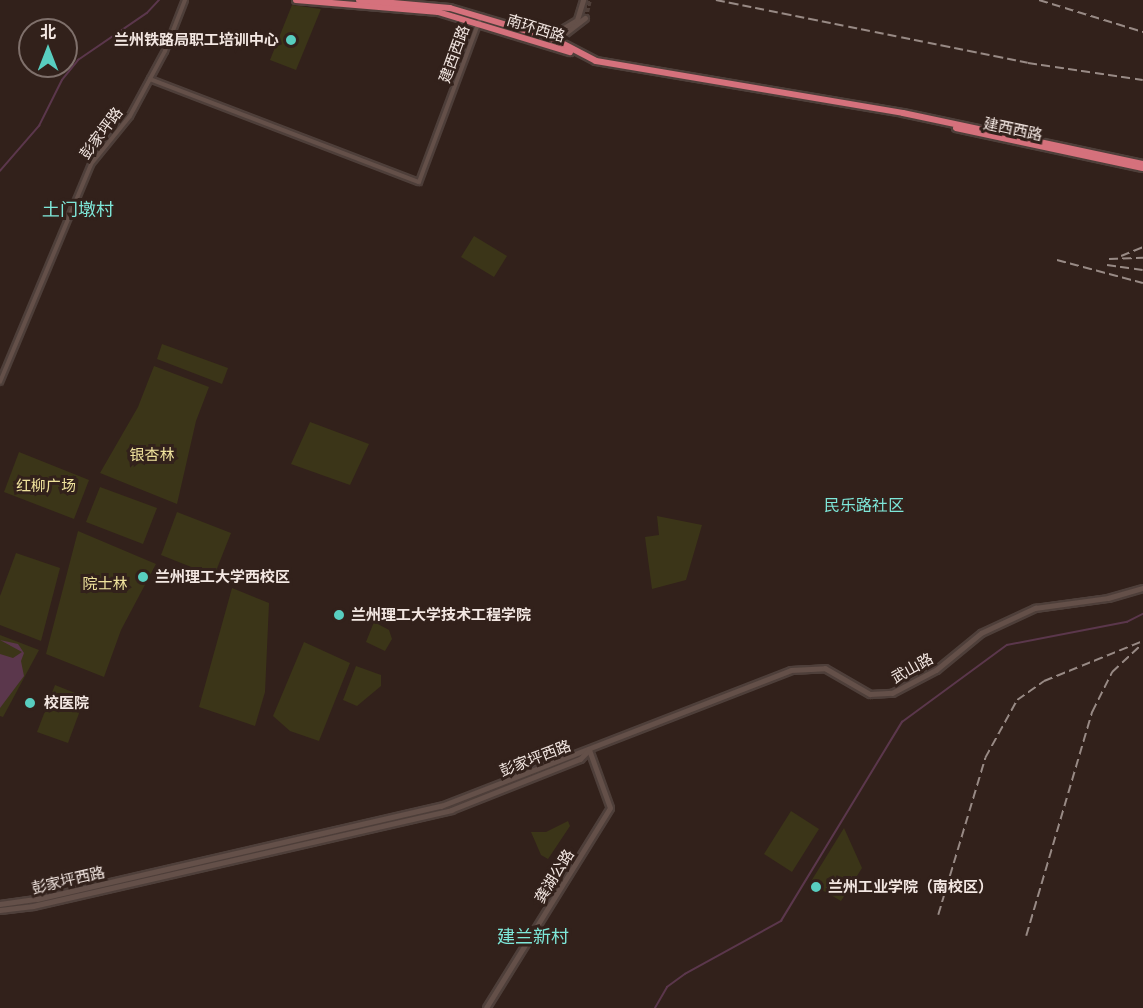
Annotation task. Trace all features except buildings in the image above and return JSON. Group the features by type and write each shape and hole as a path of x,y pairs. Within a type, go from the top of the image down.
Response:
{"highway":[{"path":"296,0 438,12 479,20"},
{"path":"359,0 432,4 479,20"},
{"name":"建西西路","path":"479,20 549,41"},
{"name":"南环西路","path":"549,41 591,59"},
{"name":"建西西路","path":"591,59 880,109 1143,164"},
{"name":"建西西路","path":"880,109 1143,168"}],"main road":[{"path":"549,41 578,20 583,0"},
{"path":"549,41 582,23 585,18"},
{"name":"武山路","path":"589,750 791,670 825,668 870,694 892,693 936,670 981,633 1035,608 1114,597 1143,588"},
{"name":"彭家坪西路","path":"0,904 37,899 441,806 589,750"},
{"name":"彭家坪西路","path":"0,910 33,906 451,810 580,759 589,750"},
{"name":"龚湖公路","path":"486,1008 610,808 589,750"}],"street":[{"name":"彭家坪路","path":"0,382 91,164 111,135 126,121 150,79 185,0"},
{"name":"建西西路","path":"150,79 419,183 479,20"}],"green space":[{"path":"292,5 321,9 296,70 270,60"},
{"path":"474,236 507,256 494,277 461,257"},
{"path":"162,344 228,368 222,384 157,359"},
{"name":"银杏林","path":"154,366 209,387 196,421 177,504 100,473 138,407"},
{"path":"310,422 369,444 350,485 291,464"},
{"name":"红柳广场","path":"19,452 89,480 74,519 4,492"},
{"path":"100,487 157,508 143,544 86,522"},
{"path":"177,512 231,533 214,576 161,555"},
{"path":"657,516 702,525 686,580 652,589 645,537 659,535"},
{"name":"院士林","path":"78,531 156,564 121,630 104,677 46,654"},
{"path":"16,553 60,568 41,641 0,625 0,596"},
{"path":"232,588 269,603 265,692 255,726 199,707"},
{"path":"374,622 389,630 392,639 385,651 366,642"},
{"path":"0,635 39,650 3,717 0,716"},
{"path":"304,642 350,663 319,741 290,731 273,716"},
{"path":"356,666 381,675 381,686 357,706 343,700"},
{"path":"55,685 85,697 68,743 37,732"},
{"path":"791,811 819,829 792,872 764,854"},
{"path":"568,821 570,826 548,859 541,855 531,832 546,832"},
{"path":"844,828 862,868 841,901 810,883"}],"shaded area":[{"path":"0,640 18,644 24,653 21,661 24,676 0,708 0,654 13,658 22,652"}],"waterway":[{"path":"0,171 39,126 62,80 78,60 147,13 159,0"},
{"path":"655,1008 667,987 685,974 781,921 902,722 1007,645 1127,622 1143,614"}],"tunnel":[{"path":"585,18 589,0"}],"railway":[{"path":"716,0 1028,63 1143,80"},
{"path":"1039,0 1143,32"},
{"path":"1121,256 1143,247"},
{"path":"1109,259 1143,258"},
{"path":"1057,260 1143,283"},
{"path":"1107,265 1143,270"},
{"path":"938,915 985,758 1017,700 1044,681 1143,641"},
{"path":"1026,936 1092,712 1112,672 1140,646"}],"place":[{"name":"兰州铁路局职工培训中心","path":"291,40"},
{"name":"兰州理工大学西校区","path":"143,577"},
{"name":"兰州理工大学技术工程学院","path":"339,615"},
{"name":"校医院","path":"30,703"},
{"name":"兰州工业学院（南校区）","path":"816,887"}],"district":[{"name":"土门墩村","path":"78,210"},
{"name":"民乐路社区","path":"864,505"},
{"name":"建兰新村","path":"533,937"}]}
